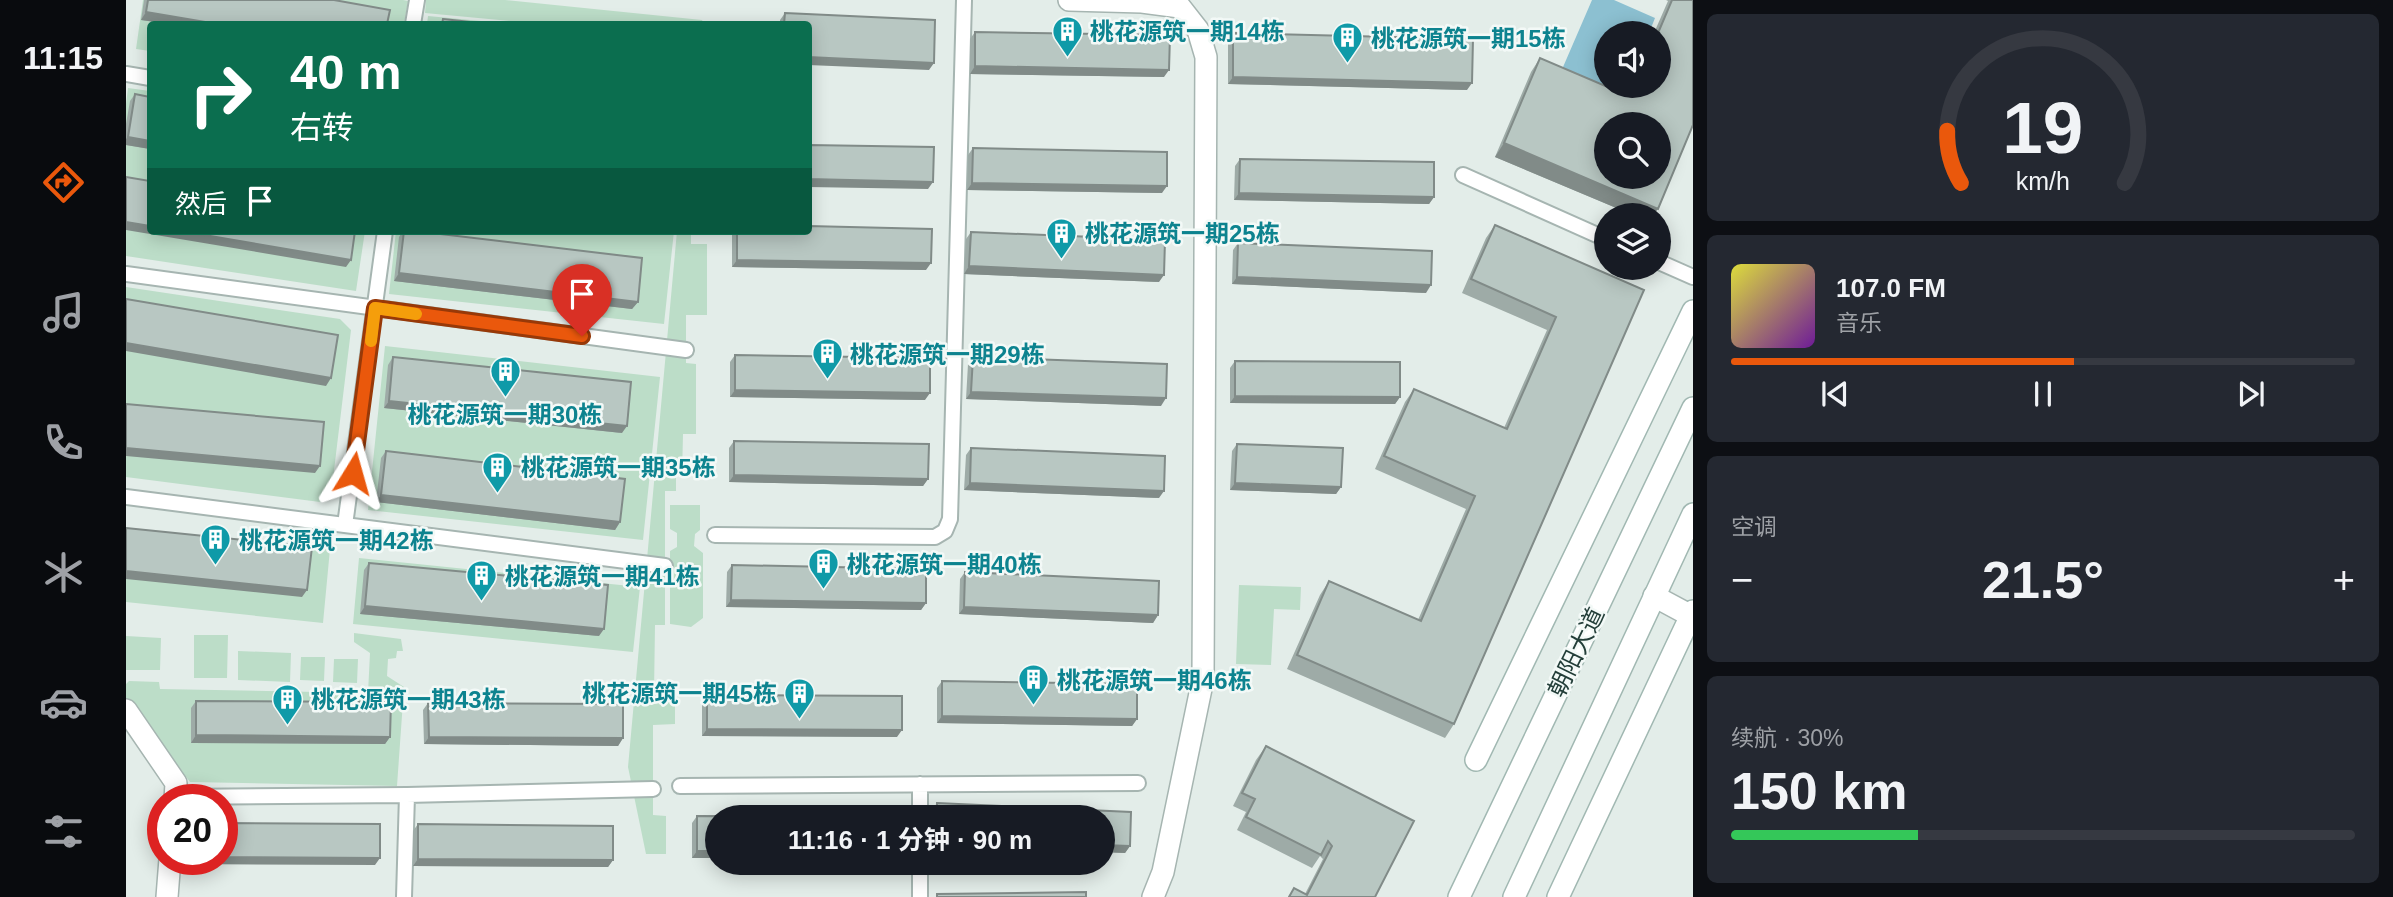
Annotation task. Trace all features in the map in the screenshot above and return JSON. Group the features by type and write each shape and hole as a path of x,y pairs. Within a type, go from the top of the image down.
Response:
{"street":[{"path":"1069,0 1142,2 1180,7 1198,30 1206,57 1203,679 1163,872 1153,897"},
{"path":"1476,760 1693,311"},
{"name":"朝阳大道","path":"1459,897 1693,408"},
{"name":"朝阳大道","path":"1514,897 1693,514"},
{"path":"1558,897 1692,614 1654,596"},
{"path":"126,710 176,784"},
{"path":"167,897 169,875"}],"lane":[{"path":"414,21 417,0"},
{"path":"715,536 935,537 945,531 950,519 964,0"},
{"path":"126,74 147,78"},
{"path":"1463,175 1594,234"},
{"path":"345,525 384,235"},
{"path":"1671,267 1693,277"},
{"path":"126,274 686,350"},
{"path":"126,497 665,566"},
{"path":"680,786 1138,783"},
{"path":"920,784 920,805"},
{"path":"238,798 653,789"},
{"path":"404,897 407,795"},
{"path":"920,875 920,897"}],"green space":[{"path":"143,0 408,1 405,21 147,21 147,51 136,49"},
{"path":"426,0 505,0 702,21 511,21 425,13"},
{"path":"428,16 481,21 427,21"},
{"path":"128,88 147,91 147,235 364,235 356,291 126,256"},
{"path":"396,235 674,235 664,324 389,294"},
{"path":"677,235 691,235 691,244 707,244 707,315 686,315 686,363 696,364 696,434 683,434 682,476 676,476 676,491 665,491 665,625 655,625 654,693 675,694 675,724 653,725 653,815 666,816 666,854 646,854 628,767"},
{"path":"126,287 340,319 351,330 331,495 320,502 126,477"},
{"path":"385,346 660,377 643,540 368,510"},
{"path":"670,505 700,505 700,530 695,534 694,546 703,553 703,618 691,627 670,624 670,551 677,547 677,533 670,529"},
{"path":"126,528 330,549 323,623 126,602"},
{"path":"359,558 640,587 633,652 353,624"},
{"path":"1239,585 1301,587 1300,610 1274,609 1271,665 1236,664"},
{"path":"354,633 401,639 403,651 397,651 396,658 388,659 387,676 404,687 397,786 190,782 126,698 126,684 129,681 159,682 160,689 368,693 370,653 354,642"},
{"path":"194,635 228,635 227,678 194,678"},
{"path":"126,636 161,638 160,670 126,670"},
{"path":"238,651 291,653 290,682 238,680"},
{"path":"301,657 325,657 324,681 300,680"},
{"path":"334,659 358,659 357,683 333,682"}],"water":[{"path":"1592,0 1614,0 1655,18 1654,21 1594,21 1594,89 1560,74"}],"building":[{"path":"148,0 334,0 390,10 388,21 199,21 146,12"},
{"path":"1672,0 1693,0 1693,125 1671,178 1671,112 1594,112 1594,182 1504,143 1540,58 1594,81 1594,98 1671,98 1671,21 1663,21"},
{"path":"785,13 935,20 934,63 812,57 812,21 784,21"},
{"name":"桃花源筑一期14栋","path":"975,32 1170,35 1169,70 975,66"},
{"name":"桃花源筑一期15栋","path":"1233,33 1473,39 1472,83 1233,77"},
{"path":"135,94 147,96 147,140 128,137"},
{"path":"812,145 934,147 933,182 812,179"},
{"path":"973,148 1167,152 1167,186 972,183"},
{"path":"1240,159 1434,162 1434,197 1239,193"},
{"path":"126,177 147,180 147,226 126,222"},
{"path":"1611,189 1666,189 1660,203 1644,203"},
{"path":"1495,225 1594,268 1594,280 1621,280 1644,290 1454,724 1297,655 1329,581 1421,621 1475,496 1384,456 1414,389 1507,429 1556,317 1471,279"},
{"path":"812,226 932,229 931,263 737,260 737,235 812,235"},
{"name":"桃花源筑一期25栋","path":"971,232 1165,240 1164,275 969,266"},
{"path":"204,235 354,235 351,260"},
{"path":"404,235 449,235 642,258 638,302 399,273"},
{"path":"1238,243 1432,251 1431,285 1237,277"},
{"path":"126,299 338,335 331,378 126,343"},
{"name":"桃花源筑一期29栋","path":"735,355 930,358 930,393 735,390"},
{"name":"桃花源筑一期30栋","path":"393,357 631,382 627,426 389,401"},
{"path":"973,357 1167,364 1166,398 971,392"},
{"path":"1235,361 1400,362 1400,397 1235,396"},
{"path":"126,404 324,422 320,466 126,448"},
{"path":"734,441 929,444 928,479 734,475"},
{"path":"1237,444 1343,448 1341,487 1235,483"},
{"path":"971,448 1165,456 1164,491 970,483"},
{"name":"桃花源筑一期35栋","path":"386,451 625,479 620,522 381,495"},
{"name":"桃花源筑一期42栋","path":"126,528 312,547 307,590 126,571"},
{"name":"桃花源筑一期41栋","path":"369,563 608,585 604,629 365,606"},
{"name":"桃花源筑一期40栋","path":"732,565 926,569 926,603 731,600"},
{"path":"965,572 1159,581 1158,615 964,607"},
{"name":"桃花源筑一期46栋","path":"942,681 1137,684 1137,719 942,716"},
{"name":"桃花源筑一期45栋","path":"707,695 902,696 902,730 707,729"},
{"name":"桃花源筑一期43栋","path":"196,701 391,702 390,737 196,735"},
{"path":"428,703 623,704 623,738 429,737"},
{"path":"1266,746 1414,821 1375,897 1289,897 1294,888 1307,895 1332,846 1328,841 1321,855 1246,817 1255,799 1242,793"},
{"path":"937,803 980,805 937,805"},
{"path":"1115,811 1131,812 1130,846 1115,845"},
{"path":"697,816 705,816 705,851 697,851"},
{"path":"238,823 380,824 380,858 238,857"},
{"path":"418,824 613,826 613,860 418,859"},
{"path":"1086,892 1086,897 937,897 937,894"}],"slow traffic":[{"path":"371,341 375,308 416,314"}],"place":[{"name":"桃花源筑一期14栋","path":"1067,58"},
{"name":"桃花源筑一期15栋","path":"1348,65"},
{"name":"桃花源筑一期25栋","path":"1062,260"},
{"name":"桃花源筑一期29栋","path":"827,381"},
{"name":"桃花源筑一期30栋","path":"505,399"},
{"name":"桃花源筑一期35栋","path":"498,494"},
{"name":"桃花源筑一期42栋","path":"216,567"},
{"name":"桃花源筑一期40栋","path":"824,591"},
{"name":"桃花源筑一期41栋","path":"482,603"},
{"name":"桃花源筑一期46栋","path":"1034,707"},
{"name":"桃花源筑一期45栋","path":"800,720"},
{"name":"桃花源筑一期43栋","path":"288,726"}],"route":[{"path":"353,473 375,308 582,336"}]}
